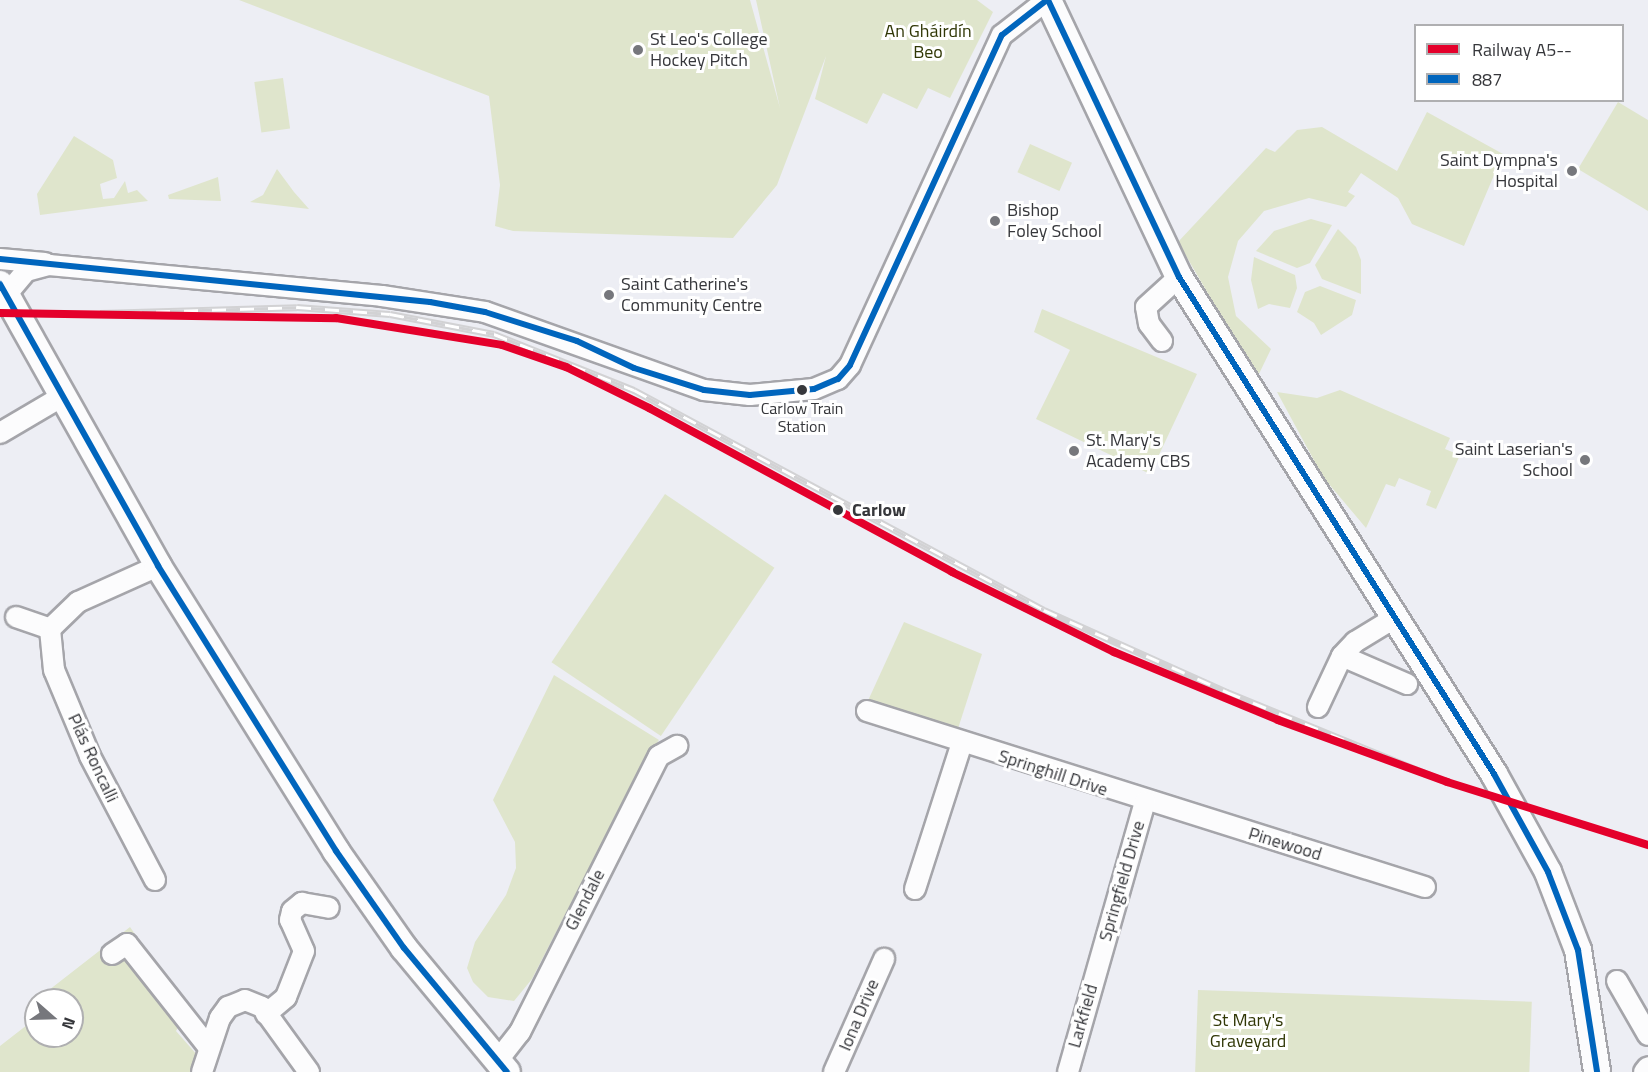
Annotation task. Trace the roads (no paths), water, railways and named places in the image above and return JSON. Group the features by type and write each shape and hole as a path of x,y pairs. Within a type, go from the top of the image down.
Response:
{"main road":[{"path":"1048,0 1179,277 1494,774 1548,872 1578,950 1597,1072"},
{"path":"3,290 61,397 158,566 336,851 404,948 502,1066"}],"street":[{"path":"0,259 430,302 485,312 577,341 634,368 704,390 750,395 814,389 838,379 850,365 1002,35 1048,0"},
{"path":"3,290 26,271 49,265"},
{"path":"1162,341 1149,324 1146,307 1179,277"},
{"path":"0,433 61,397"},
{"path":"16,617 50,629 78,602 158,566"},
{"path":"1318,707 1342,656 1355,642 1396,617"},
{"name":"Plás Roncalli","path":"50,629 54,670 85,746 155,880"},
{"path":"1342,656 1407,684"},
{"name":"Springhill Drive","path":"867,711 1145,802"},
{"path":"915,889 962,743"},
{"name":"Glendale","path":"502,1066 659,756 677,746"},
{"name":"Pinewood","path":"1145,802 1425,887"},
{"name":"Springfield Drive","path":"1099,960 1145,802"},
{"path":"266,1014 285,997 304,951 290,920 292,911 302,903 329,908"},
{"path":"112,954 127,944 209,1048"},
{"name":"Iona Drive","path":"834,1072 884,958"},
{"name":"Larkfield","path":"1068,1072 1099,960"},
{"path":"1617,981 1648,1035"},
{"path":"202,1072 220,1018 236,1001 254,1003 266,1014 309,1072"},
{"path":"1644,1072 1648,1067"}],"railway":[{"path":"100,313 297,307 390,314 494,334 634,390 1044,610 1227,692 1447,782"}],"rail line":[{"name":"A5--","path":"0,313 336,318 502,345 566,367 649,408 952,572 1114,652 1278,720 1447,782 1648,845"}],"place":[{"name":"St Leo's College Hockey Pitch","path":"638,50"},
{"name":"Saint Dympna's Hospital","path":"1572,171"},
{"name":"Bishop Foley School","path":"995,221"},
{"name":"Saint Catherine's Community Centre","path":"609,295"},
{"name":"Carlow Train Station","path":"802,390"},
{"name":"St. Mary's Academy CBS","path":"1074,451"},
{"name":"Saint Laserian's School","path":"1585,460"},
{"name":"Carlow","path":"838,510"}],"park label":[{"name":"An Gháirdín Beo","path":"928,42"},
{"name":"St Mary's Graveyard","path":"1248,1031"}]}
